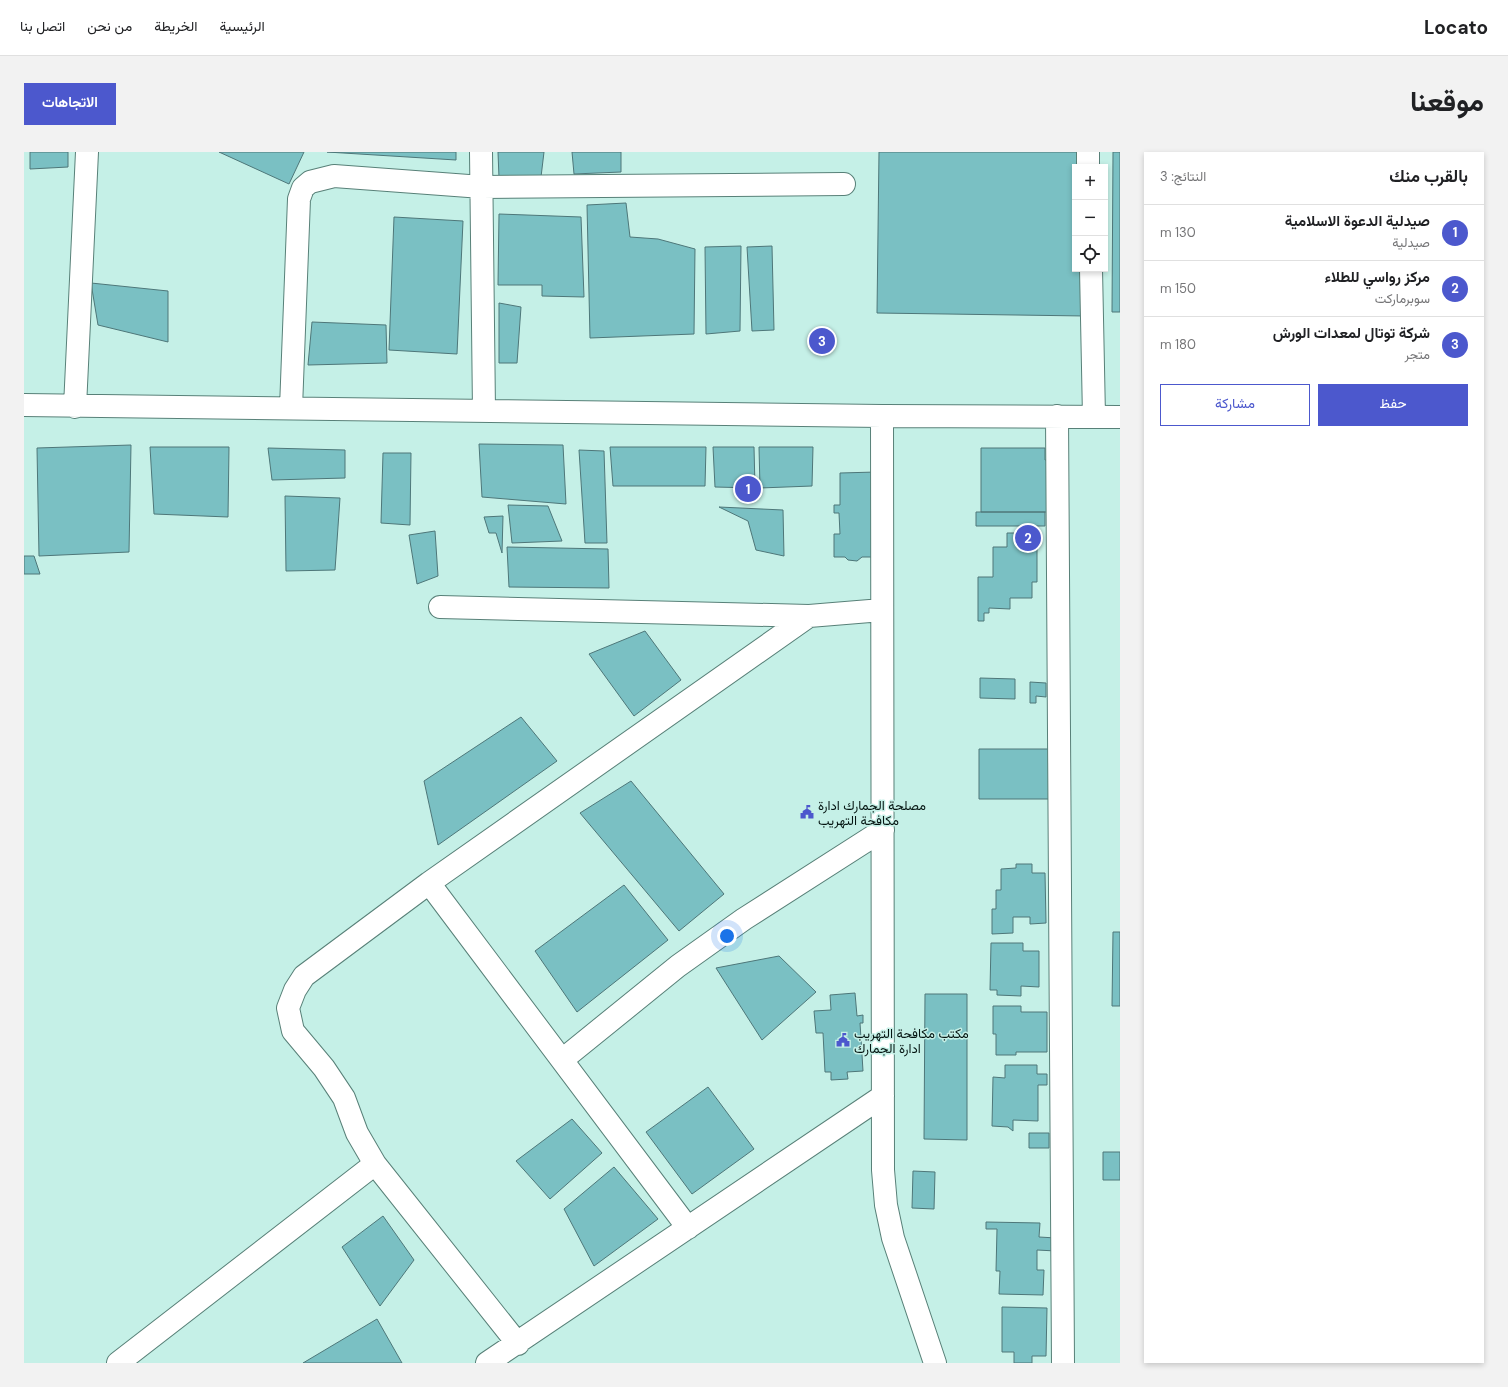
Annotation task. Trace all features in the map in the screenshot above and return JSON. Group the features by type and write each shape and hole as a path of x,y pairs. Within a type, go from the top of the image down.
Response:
{"street":[{"path":"75,407 87,152"},
{"path":"481,152 484,411"},
{"path":"1088,152 1088,164"},
{"path":"292,408 299,199 303,188 310,182 334,176 482,187 844,184"},
{"path":"1090,272 1094,417"},
{"path":"24,405 75,407 292,408 882,416 1120,417"},
{"path":"882,416 883,1170 886,1205 893,1238 935,1363"},
{"path":"1057,416 1063,1363"},
{"path":"440,607 809,616 882,610"},
{"path":"518,1344 375,1164 357,1133 344,1098 324,1068 293,1031 288,1008 295,990 304,976 429,883 809,616"},
{"path":"562,1060 684,962 744,920 883,830"},
{"path":"429,883 688,1228"},
{"path":"487,1363 518,1344 883,1096"},
{"path":"118,1363 375,1164"}],"building":[{"path":"30,152 68,152 68,167 30,169"},
{"path":"219,152 304,152 289,184"},
{"path":"327,152 456,152 456,160"},
{"path":"498,152 544,152 541,177 499,178"},
{"path":"572,152 621,152 621,172 574,174"},
{"path":"879,152 1086,152 1086,164 1072,164 1072,272 1085,272 1085,316 877,313"},
{"path":"1113,152 1120,152 1120,312 1112,312"},
{"path":"626,203 630,237 658,239 695,249 694,334 590,338 587,205"},
{"path":"499,214 581,217 584,297 542,296 542,285 498,285"},
{"path":"394,217 463,221 457,354 389,350"},
{"path":"741,246 740,331 706,334 705,247"},
{"path":"772,246 774,330 752,331 747,247"},
{"path":"91,283 168,291 168,342 98,325"},
{"path":"499,303 521,307 517,363 499,363"},
{"path":"312,322 386,325 387,363 308,365"},
{"path":"479,444 563,445 566,504 482,497"},
{"path":"131,445 129,552 39,556 37,448"},
{"path":"150,447 229,447 228,517 154,514"},
{"path":"610,447 706,447 705,486 613,486"},
{"path":"713,447 754,447 755,488 715,487"},
{"path":"759,447 813,447 812,486 760,488"},
{"path":"268,448 345,450 345,478 272,480"},
{"path":"981,448 1045,448 1045,460 1052,460 1052,512 981,512"},
{"path":"579,450 604,451 607,543 585,543"},
{"path":"383,453 411,453 410,525 381,523"},
{"path":"876,472 872,557 862,557 857,561 848,560 845,557 834,557 834,534 840,534 839,513 834,513 834,505 840,505 840,473"},
{"path":"285,496 340,498 335,570 286,571"},
{"path":"508,505 548,506 562,541 512,543"},
{"path":"719,507 783,510 784,556 756,550 748,521"},
{"path":"976,512 1045,512 1045,526 976,526"},
{"path":"503,516 502,553 496,533 489,533 484,517"},
{"path":"435,531 438,576 417,584 409,535"},
{"path":"1007,533 1019,533 1019,544 1030,544 1031,533 1037,533 1037,582 1032,582 1032,598 1010,598 1010,609 989,608 989,613 984,613 984,621 978,621 978,577 993,577 993,547 1007,547"},
{"path":"507,547 608,549 609,588 509,587"},
{"path":"24,556 34,556 40,574 24,574"},
{"path":"645,631 681,680 634,716 589,654"},
{"path":"980,678 1015,679 1015,699 980,698"},
{"path":"1030,682 1046,683 1046,697 1036,696 1036,703 1030,703"},
{"path":"521,717 557,761 438,845 424,781"},
{"path":"979,749 1050,749 1050,799 979,799"},
{"path":"631,781 724,894 679,931 580,813"},
{"path":"1016,864 1032,864 1032,873 1045,873 1046,923 1030,924 1030,917 1013,917 1013,933 992,934 992,909 996,909 996,890 1001,890 1001,869 1016,868"},
{"path":"624,885 668,940 577,1012 535,951"},
{"path":"1113,932 1120,932 1120,1006 1112,1006"},
{"path":"991,943 1023,943 1023,951 1039,951 1039,987 1021,986 1021,996 997,995 997,990 990,990"},
{"path":"779,956 816,992 762,1040 716,968"},
{"path":"855,993 857,1016 863,1015 863,1023 860,1023 863,1071 847,1072 848,1079 831,1080 831,1072 825,1072 823,1033 816,1033 814,1011 831,1010 830,995"},
{"path":"925,994 967,994 967,1140 924,1139"},
{"path":"993,1006 1021,1006 1021,1012 1047,1012 1047,1052 1016,1052 1016,1055 996,1055 996,1034 993,1034"},
{"path":"1005,1065 1037,1065 1037,1074 1047,1074 1047,1085 1038,1085 1038,1121 1013,1120 1013,1131 1008,1127 992,1126 993,1077 1005,1078"},
{"path":"708,1087 754,1149 692,1194 646,1132"},
{"path":"572,1119 602,1153 550,1199 516,1161"},
{"path":"1029,1133 1049,1133 1049,1148 1029,1148"},
{"path":"1103,1152 1120,1152 1120,1180 1103,1180"},
{"path":"614,1167 658,1219 594,1266 564,1209"},
{"path":"913,1171 935,1172 934,1209 912,1208"},
{"path":"383,1216 414,1260 380,1306 342,1247"},
{"path":"986,1222 1040,1223 1039,1237 1056,1238 1056,1251 1037,1250 1037,1270 1044,1270 1043,1295 999,1294 1000,1271 996,1271 997,1229 986,1229"},
{"path":"1002,1307 1047,1308 1046,1356 1032,1356 1032,1363 1014,1363 1014,1352 1002,1352"},
{"path":"377,1319 402,1363 303,1363"}],"place":[{"name":"شركة توتال لمعدات الورش","path":"822,341"},
{"name":"صيدلية الدعوة الاسلامية","path":"748,489"},
{"name":"مركز رواسي للطلاء","path":"1028,538"},
{"name":"مصلحة الجمارك ادارة مكافحة التهريب","path":"807,812"},
{"name":"مكتب مكافحة التهريب ادارة الجمارك","path":"843,1040"}]}
